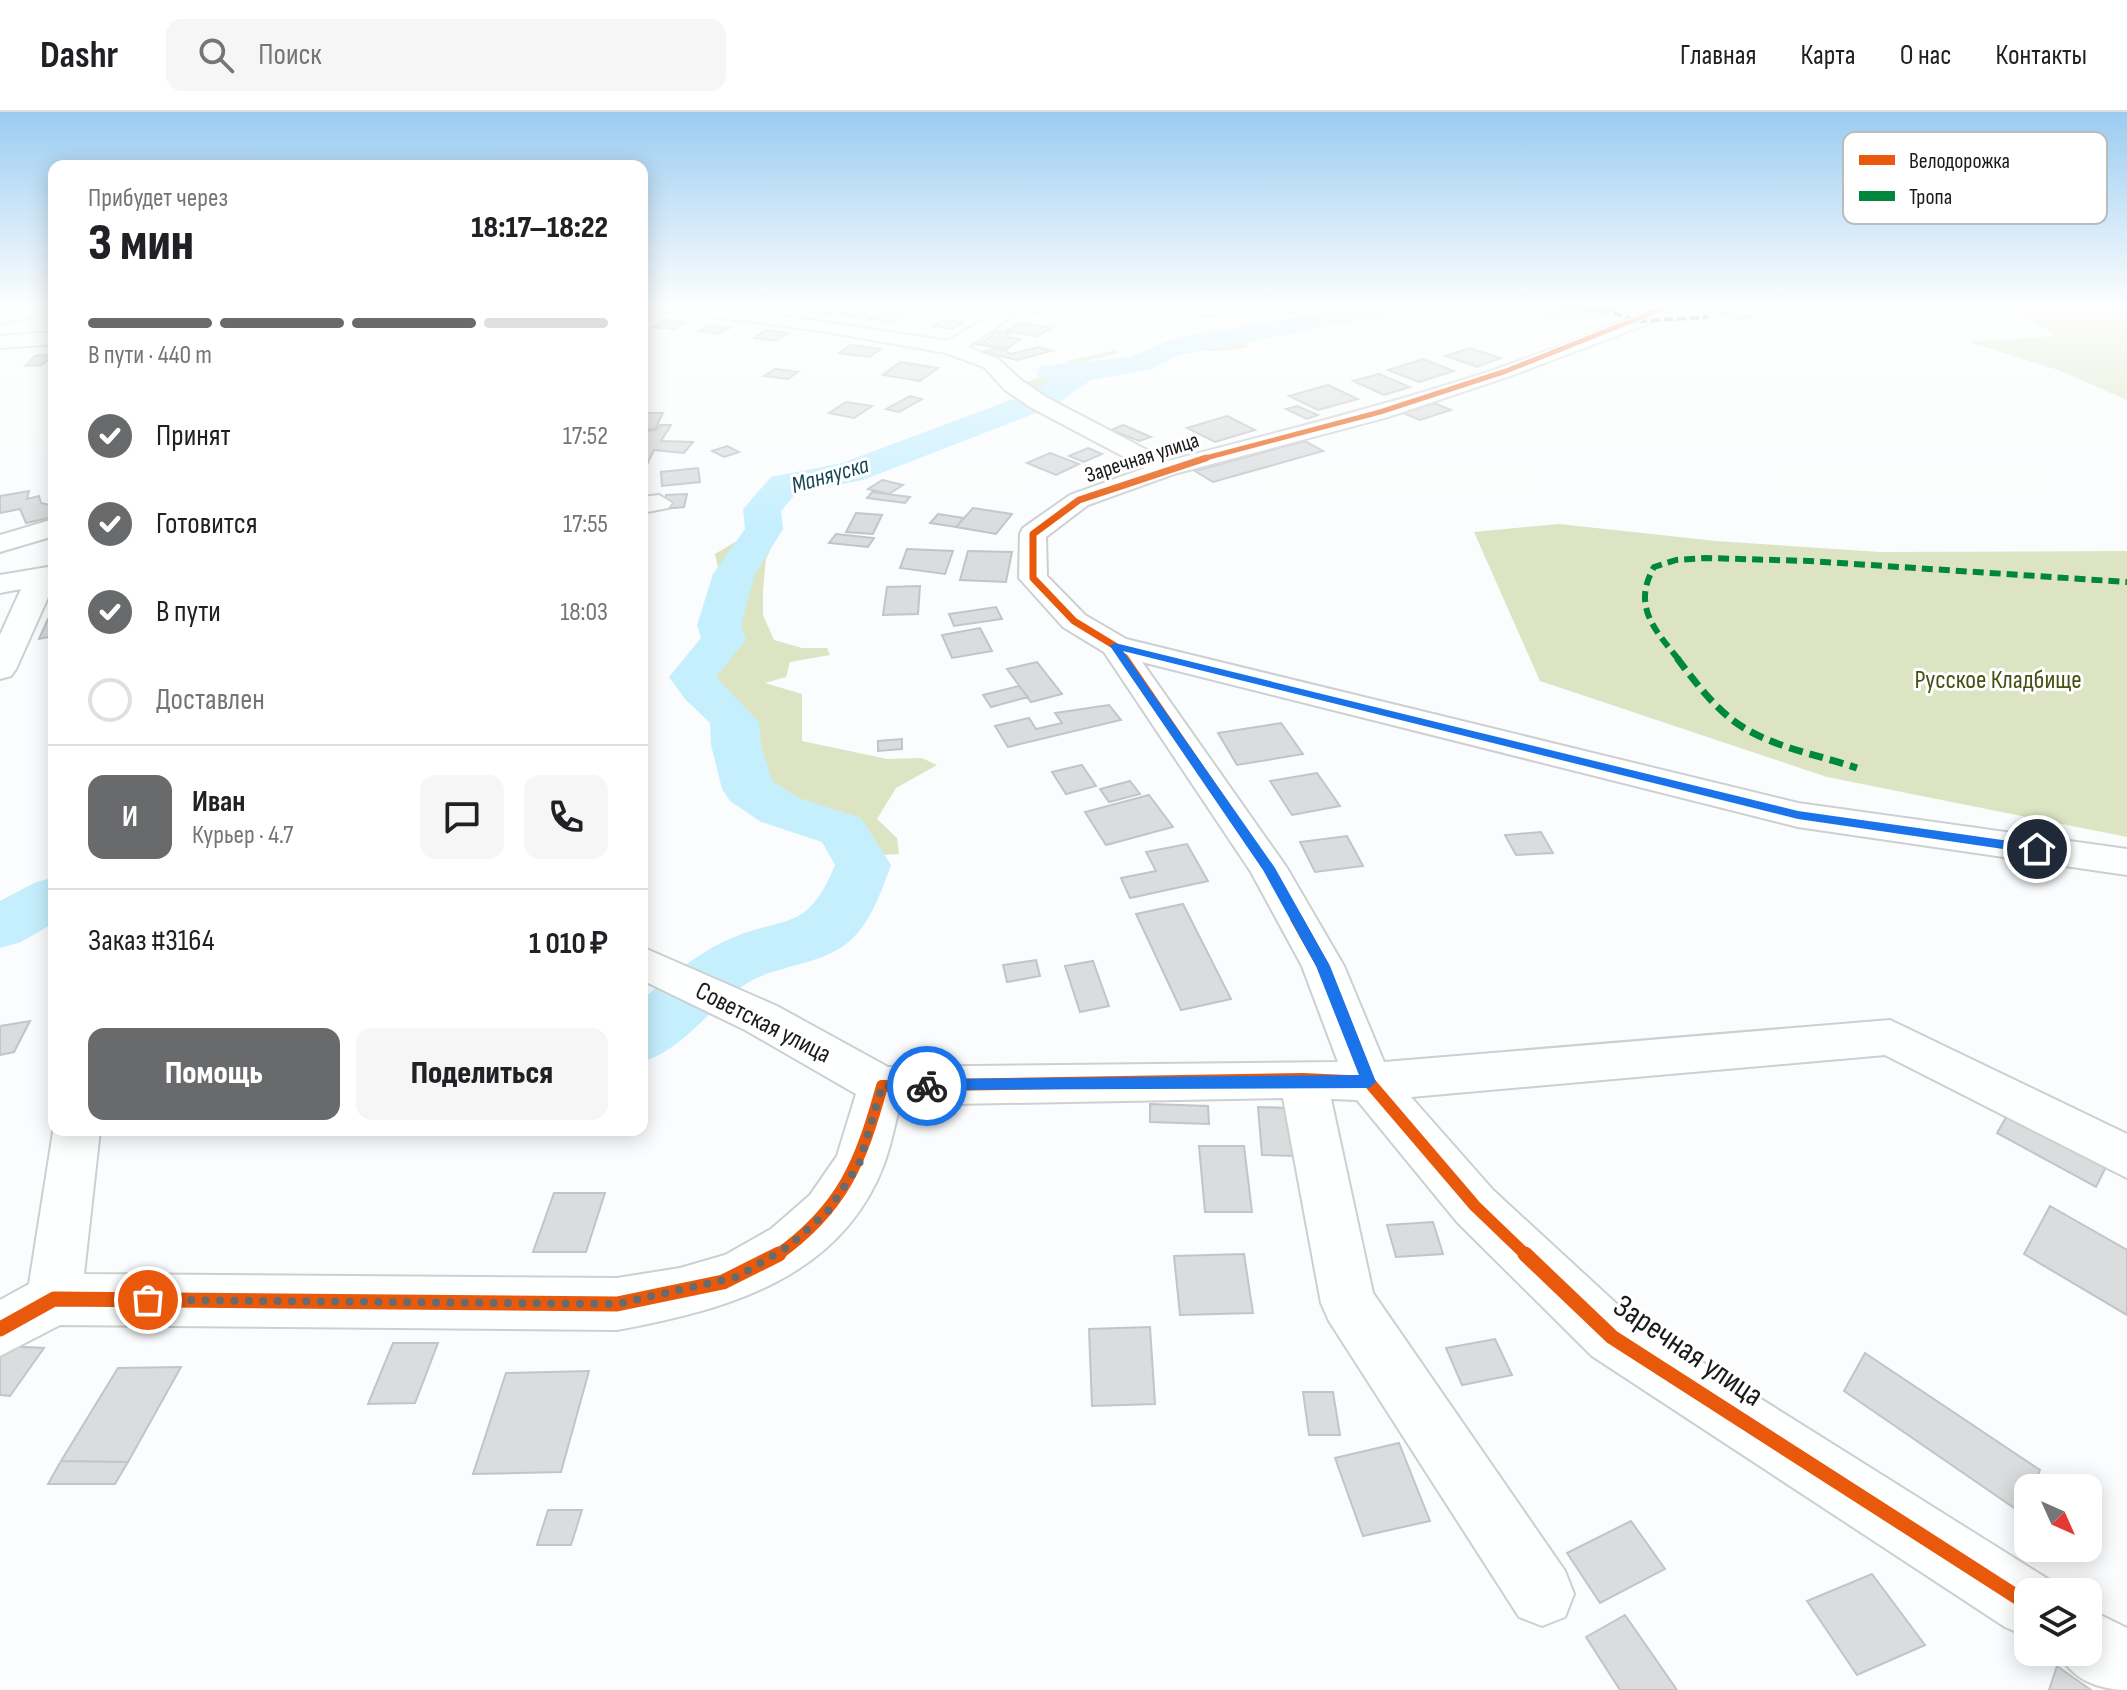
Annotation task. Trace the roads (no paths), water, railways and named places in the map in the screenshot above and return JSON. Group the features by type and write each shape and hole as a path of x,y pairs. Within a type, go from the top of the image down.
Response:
{"street":[{"path":"1007,379 1038,402 1165,469"},
{"name":"Заречная улица","path":"1483,379 1380,412 1165,469 1079,500 1033,534 1033,578 1074,621 1115,646 1268,868 1323,966 1369,1082 1475,1206 1612,1337 2014,1595"},
{"path":"0,544 48,529"},
{"path":"0,584 48,576"},
{"path":"0,669 48,576"},
{"path":"1115,646 1798,815 2127,862"},
{"name":"Советская улица","path":"648,965 761,1018 882,1086"},
{"path":"0,1329 54,1299 617,1304 680,1293 737,1277 789,1246 828,1211 859,1164 882,1086 1303,1079 1369,1082 1890,1037 2127,1157"},
{"path":"1303,1079 1348,1303 1542,1594"},
{"path":"54,1299 75,1136"},
{"path":"2102,1651 2127,1667"}],"waterway":[{"name":"Маняуска","path":"648,1032 693,991 726,967 750,955 808,938 824,930 838,917 851,896 863,865 842,830 780,810 748,789 736,745 735,722 692,677 724,640 719,625 734,574 764,529 762,509 784,485 850,472 974,427 1043,399 1075,379"},
{"name":"Маняуска","path":"0,927 48,900"}],"park label":[{"name":"Русское Кладбище","path":"1998,680"}]}
